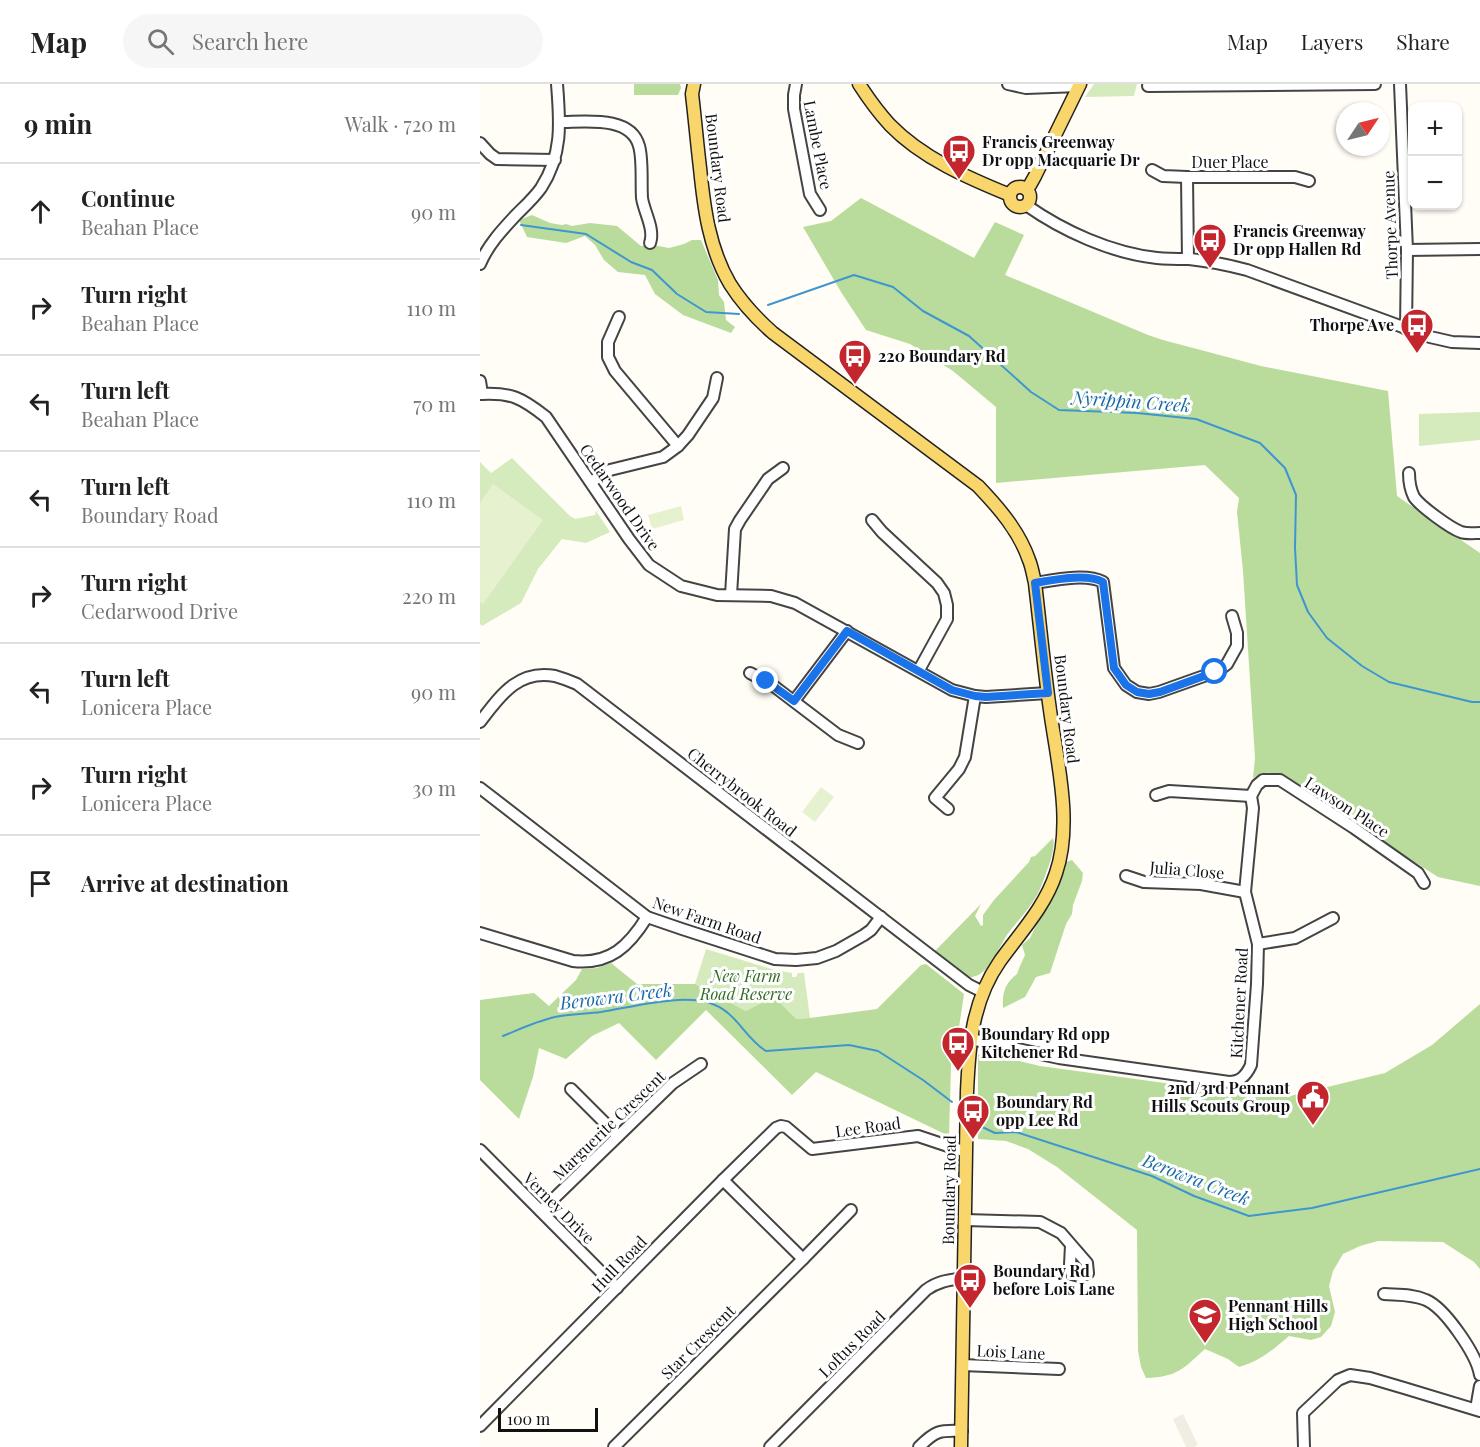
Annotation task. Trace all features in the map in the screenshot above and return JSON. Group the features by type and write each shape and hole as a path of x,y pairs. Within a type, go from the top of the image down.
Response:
{"main road":[{"path":"859,84 884,118 913,145 937,160 1010,195"},
{"path":"1026,189 1035,176 1079,85"},
{"name":"Boundary Road","path":"691,87 704,209 711,239 730,285 758,320 773,333 978,486 1011,526 1029,560 1035,583 1063,809 1061,852 1056,874 1047,893 1020,937 989,979 972,1026 968,1070 961,1447"},
{"path":"1017,187 1026,189 1030,197 1026,205 1021,207 1011,201 1010,195 1017,187"}],"street":[{"path":"480,264 497,236 541,188 555,160 560,122 557,84"},
{"name":"Lambe Place","path":"796,84 794,109 810,194 820,210"},
{"path":"1008,84 1026,88 1079,85"},
{"path":"1148,86 1375,84"},
{"name":"Thorpe Avenue","path":"1400,84 1407,250 1407,329"},
{"path":"560,122 608,122 617,124 634,136 639,144 641,186 651,235 650,243"},
{"path":"480,143 497,159 555,160"},
{"name":"Duer Place","path":"1152,170 1163,176 1295,177 1309,181"},
{"path":"1187,177 1188,259"},
{"path":"1026,205 1050,220 1113,249 1156,258 1188,259 1247,270 1441,340 1480,343"},
{"path":"1407,250 1480,249"},
{"path":"618,317 608,342 608,357 615,370 678,446"},
{"path":"591,482 610,470 663,458 678,446 713,398 717,378"},
{"path":"480,381 481,394"},
{"name":"Cedarwood Drive","path":"481,394 506,394 527,403 546,417 649,565 681,586 717,595 771,596 795,603 952,690 975,696 997,698 1048,693"},
{"path":"731,595 735,529 768,479 783,468"},
{"path":"1409,473 1413,495 1419,503 1452,528 1466,533 1480,533"},
{"path":"872,520 937,583 944,593 947,619 919,670"},
{"path":"1035,583 1061,578 1096,579 1103,582 1114,668 1126,685 1137,692 1149,694 1160,692 1222,669 1237,646 1237,633 1232,616"},
{"path":"794,701 847,631"},
{"path":"750,673 771,684 838,735 858,743"},
{"name":"Cherrybrook Road","path":"480,722 501,695 519,680 546,675 557,676 577,684 969,985 983,992"},
{"path":"948,809 935,798 959,769 965,757 975,696"},
{"name":"Lawson Place","path":"1251,796 1263,780 1280,780 1409,866 1418,873 1424,883"},
{"name":"New Farm Road","path":"480,789 647,917 765,956 796,960 817,958 836,951 871,930 880,917"},
{"path":"1156,795 1169,791 1251,796"},
{"name":"Kitchener Road","path":"971,1039 1059,1058 1235,1082 1244,1077 1251,1065 1258,944 1245,892 1253,808 1251,796"},
{"name":"Julia Close","path":"1126,876 1144,882 1201,884 1245,892"},
{"path":"480,933 573,961 587,962 607,958 615,953 638,933 647,917"},
{"path":"1258,944 1295,938 1333,918"},
{"name":"Marguerite Crescent","path":"542,1211 673,1083 701,1064"},
{"path":"571,1089 618,1136"},
{"name":"Lee Road","path":"781,1126 788,1128 812,1149 918,1136 966,1152"},
{"name":"Hull Road","path":"480,1426 723,1180 774,1130 781,1126"},
{"name":"Verney Drive","path":"480,1150 617,1288"},
{"path":"723,1180 803,1259"},
{"name":"Star Crescent","path":"614,1447 851,1209"},
{"path":"965,1220 1040,1222 1061,1233 1071,1245"},
{"name":"Loftus Road","path":"770,1447 926,1290 945,1280 964,1278"},
{"path":"1384,1294 1414,1296 1434,1305 1472,1352 1480,1375"},
{"name":"Lois Lane","path":"962,1365 1059,1370"},
{"path":"1304,1447 1304,1413 1338,1380 1350,1375 1370,1378 1478,1410 1480,1386"},
{"path":"919,1447 938,1431 962,1431"}],"green space":[{"path":"634,84 680,84 681,88 678,95 634,95"},
{"path":"1094,84 1137,84 1134,96 1085,97"},
{"path":"861,198 974,258 995,222 1024,235 1005,275 1148,335 1261,366 1388,391 1397,496 1480,553 1480,886 1438,877 1278,774 1265,773 1253,778 1255,758 1237,512 1239,498 1205,465 996,483 996,407 953,371 910,344 866,330 803,227 831,221"},
{"path":"532,215 550,223 562,225 590,223 617,226 641,246 653,245 669,248 692,240 701,240 718,280 719,295 724,302 726,320 735,327 731,333 683,315 655,294 645,275 618,272 604,260 595,245 585,236 566,243 527,237 519,220"},
{"path":"1480,412 1480,440 1419,446 1419,414"},
{"path":"512,458 570,516 575,519 595,515 596,511 610,532 586,543 562,539 538,569 521,603 482,626 480,624 480,462 491,473"},
{"path":"493,484 543,520 483,604 480,602 480,503"},
{"path":"681,506 684,520 652,529 648,515"},
{"path":"821,787 834,797 815,822 802,812"},
{"path":"1053,838 1052,855 1039,892 1007,935 988,966 972,977 947,963 935,951 981,904 975,916 981,926 983,925 983,915 994,900 1031,857 1035,856"},
{"path":"1072,860 1083,873 1082,881 1050,973 1036,977 1025,997 1003,1008 1005,989 1017,974 1025,955 1022,945 1030,938 1066,862"},
{"name":"New Farm Road Reserve","path":"706,949 792,973 792,977 796,977 798,973 804,973 810,1018 796,1019 746,1011 695,984"},
{"path":"611,963 637,984 695,984 746,1011 774,997 796,1019 877,1009 921,965 926,964 964,994 951,1065 949,1136 816,1072 792,1095 706,1010 656,1060 619,1023 592,1036 566,1059 539,1048 533,1077 519,1119 480,1080 480,1000 534,993 549,1006 576,980 582,969 597,968"},
{"path":"1480,1004 1480,1269 1474,1262 1443,1242 1378,1241 1360,1246 1343,1254 1333,1271 1329,1286 1335,1312 1331,1326 1321,1337 1311,1340 1289,1336 1260,1358 1239,1367 1228,1359 1205,1349 1179,1371 1165,1376 1146,1378 1138,1351 1137,1230 1057,1167 1028,1149 1006,1141 978,1139 978,1055 985,1053 1040,1066 1260,1096 1286,1097 1385,1073 1432,1045"}],"shaded area":[{"path":"1183,1414 1198,1445 1194,1447 1186,1447 1173,1419"}],"waterway":[{"name":"Nyrippin Creek","path":"521,225 586,234 631,262 652,270 677,294 706,312 739,314"},
{"name":"Nyrippin Creek","path":"768,305 854,275 893,287 923,311 969,336 1031,392 1059,410 1137,413 1196,419 1260,443 1285,468 1296,495 1297,585 1308,612 1327,638 1362,666 1389,682 1480,702"},
{"name":"Berowra Creek","path":"503,1036 535,1023 561,1016 675,1000 703,1001 723,1009 766,1051 849,1045 878,1051 952,1102"},
{"name":"Berowra Creek","path":"978,1125 995,1133 1016,1132 1152,1176 1194,1196 1249,1216 1312,1208 1480,1169"}],"place":[{"name":"Francis Greenway Dr opp Macquarie Dr","path":"959,180"},
{"name":"Francis Greenway Dr opp Hallen Rd","path":"1210,269"},
{"name":"Thorpe Ave","path":"1417,354"},
{"name":"220 Boundary Rd","path":"855,385"},
{"name":"Boundary Rd opp Kitchener Rd","path":"958,1072"},
{"name":"2nd/3rd Pennant Hills Scouts Group","path":"1313,1126"},
{"name":"Boundary Rd opp Lee Rd","path":"973,1140"},
{"name":"Boundary Rd before Lois Lane","path":"970,1309"},
{"name":"Pennant Hills High School","path":"1205,1344"}],"route":[{"path":"766,681 794,701 847,631 952,690 986,697 1048,693 1035,583 1061,578 1096,579 1103,582 1114,668 1126,685 1137,692 1149,694 1160,692 1215,672"}]}
